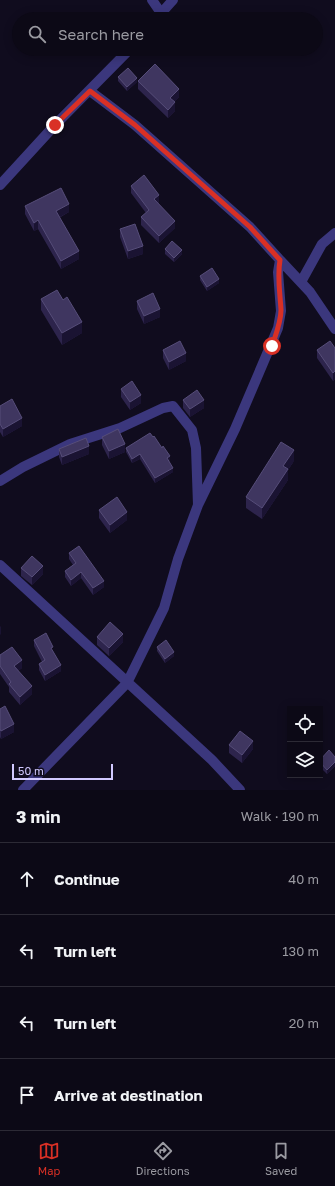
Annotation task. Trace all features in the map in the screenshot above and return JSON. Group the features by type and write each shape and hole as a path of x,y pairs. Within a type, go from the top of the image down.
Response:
{"street":[{"path":"152,0 157,12"},
{"path":"162,12 173,0"},
{"path":"0,185 123,56"},
{"path":"90,91 118,111 250,227 301,282 335,329"},
{"path":"301,282 322,244 335,233"},
{"path":"23,790 127,683 164,608 178,559 198,505 235,429 278,328 281,311 278,272 280,260"},
{"path":"0,481 22,467 70,444 120,428 163,408 173,406 192,430 196,448 198,505"},
{"path":"0,565 212,760 240,790"}],"building":[{"path":"155,64 179,89 170,98 175,102 168,110 138,81"},
{"path":"128,68 137,78 127,87 118,77"},
{"path":"144,175 159,195 154,199 175,221 159,236 141,217 149,210 131,186"},
{"path":"61,188 69,204 56,211 79,251 61,261 38,220 34,223 25,206"},
{"path":"135,224 143,246 128,251 120,229"},
{"path":"172,241 182,250 174,258 165,249"},
{"path":"212,268 219,279 207,287 200,276"},
{"path":"57,290 63,300 67,297 82,322 62,333 41,299"},
{"path":"153,293 160,309 144,316 137,301"},
{"path":"180,341 186,353 169,362 163,350"},
{"path":"330,341 335,348 335,371 333,373 317,350"},
{"path":"132,381 141,395 130,402 121,389"},
{"path":"197,390 204,400 190,409 183,400"},
{"path":"12,399 22,418 3,429 0,424 0,406"},
{"path":"118,429 125,444 109,451 102,437"},
{"path":"150,433 153,437 154,436 162,448 163,446 170,456 167,458 173,468 155,478 140,454 132,459 126,448"},
{"path":"86,438 89,446 62,457 59,449"},
{"path":"281,442 294,450 283,466 288,469 262,508 246,497"},
{"path":"117,497 127,512 110,525 99,510"},
{"path":"79,546 104,581 93,588 81,572 71,580 65,571 76,563 69,553"},
{"path":"32,556 43,566 32,577 21,568"},
{"path":"110,622 123,634 109,648 97,637"},
{"path":"46,633 53,647 51,648 61,665 45,675 39,664 45,660 34,640"},
{"path":"166,640 174,652 165,659 157,647"},
{"path":"12,647 22,660 14,666 32,686 20,697 9,684 11,682 0,666 0,655"},
{"path":"5,706 14,724 1,731 0,709"},
{"path":"240,731 253,741 242,755 229,745"},
{"path":"329,750 335,757 335,762 327,770 323,765 323,757"}],"route":[{"path":"55,125 90,91 135,125 250,227 280,260 278,272 278,295 281,311 278,328 272,346"}]}
